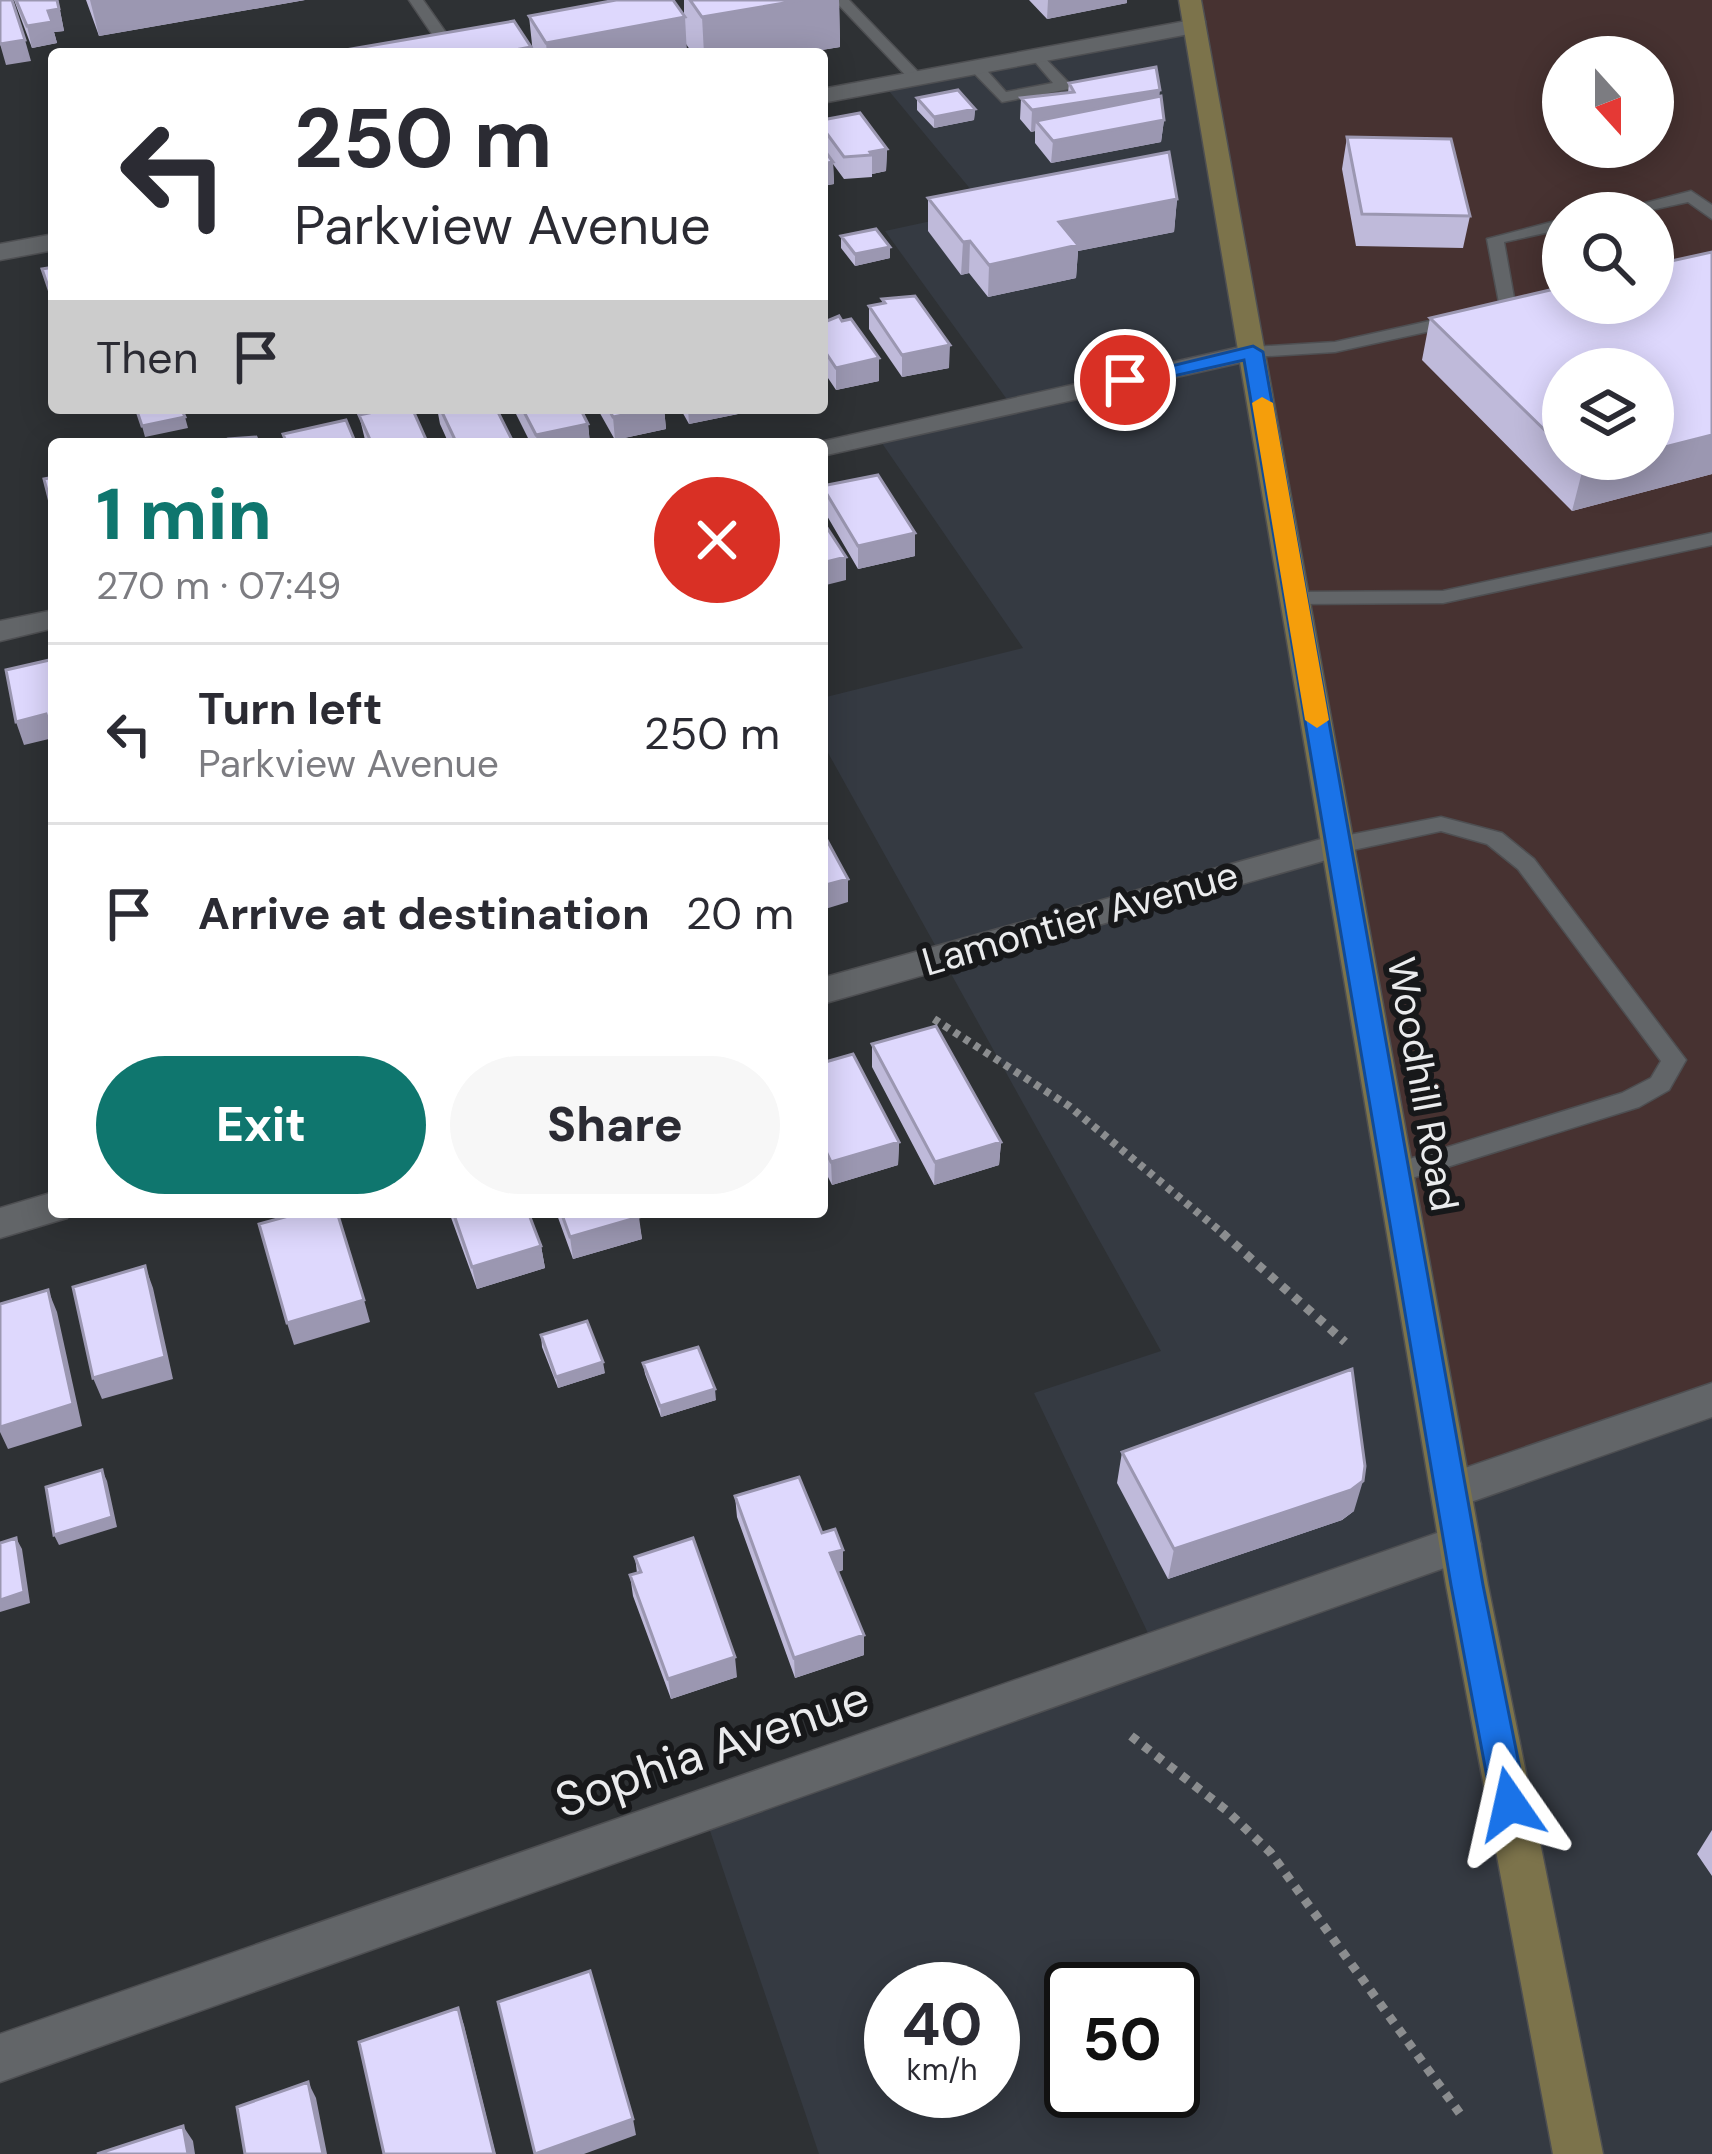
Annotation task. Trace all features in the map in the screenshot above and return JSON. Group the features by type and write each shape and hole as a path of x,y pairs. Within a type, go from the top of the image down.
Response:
{"main road":[{"name":"Woodhill Road","path":"1193,13 1460,1544 1578,2154"}],"street":[{"path":"828,95 1038,56 1193,13"},
{"path":"0,252 48,243"},
{"path":"828,447 1253,352"},
{"path":"0,631 48,620"},
{"name":"Lamontier Avenue","path":"828,989 1339,845"},
{"path":"0,1223 48,1210"},
{"path":"1451,1491 1712,1400"},
{"name":"Sophia Avenue","path":"0,2058 1460,1544"}],"lane":[{"path":"416,0 441,37"},
{"path":"841,0 917,79"},
{"path":"422,40 463,34"},
{"path":"1038,56 1064,86"},
{"path":"976,68 1002,97 1085,82"},
{"path":"1674,200 1691,196 1712,214"},
{"path":"1253,352 1335,347 1517,307 1495,239 1542,229"},
{"path":"1296,598 1443,597 1712,538"},
{"path":"1339,845 1441,824 1494,838 1526,864 1674,1060 1660,1084 1630,1100 1396,1173"}],"path":[{"path":"934,1019 1069,1106 1164,1182 1345,1342"},
{"path":"1132,1736 1226,1810 1270,1852 1461,2115"}],"shaded area":[{"path":"1190,0 1712,0 1712,1400 1451,1491"},
{"path":"1197,26 1712,1400 1712,2154 819,2154 703,1810 1156,1650 1034,1393 1161,1351 828,753 828,697 1023,648 877,436 1011,405 885,231 987,209 884,85"}],"building":[{"path":"0,0 12,0 25,40 0,44"},
{"path":"16,0 57,0 59,9 48,11 52,22 27,26"},
{"path":"616,0 673,0 685,17 546,43 529,16"},
{"path":"690,0 802,0 702,17"},
{"path":"514,21 531,47 526,48 357,48"},
{"path":"1156,67 1160,90 1032,110 1021,98 1074,92 1069,83"},
{"path":"958,90 975,109 934,117 917,98"},
{"path":"1161,96 1164,120 1053,141 1036,121"},
{"path":"860,113 887,149 844,157 828,135 828,119"},
{"path":"1347,137 1451,139 1470,216 1362,214"},
{"path":"1169,152 1177,199 1059,222 1078,245 989,265 970,241 963,242 928,198"},
{"path":"876,229 890,247 855,254 841,236"},
{"path":"1712,252 1712,435 1674,445 1674,348 1542,348 1542,427 1430,318 1542,292 1542,324 1674,324 1674,260"},
{"path":"915,296 950,345 902,355 869,306 885,303 882,299"},
{"path":"839,316 842,321 851,319 879,358 836,368 828,356 828,321"},
{"path":"138,414 185,417 142,426"},
{"path":"415,414 425,438 369,438 359,415"},
{"path":"443,414 499,414 511,438 454,438"},
{"path":"525,414 583,414 588,424 536,435"},
{"path":"346,420 354,438 285,438 283,434"},
{"path":"878,475 915,533 858,546 828,496 828,485"},
{"path":"828,529 846,557 828,562"},
{"path":"48,660 48,720 46,714 16,722 6,670"},
{"path":"828,842 848,879 828,884"},
{"path":"936,1026 1001,1142 935,1162 872,1044"},
{"path":"853,1054 899,1142 831,1162 828,1061"},
{"path":"281,1218 339,1218 364,1300 287,1323 259,1224"},
{"path":"455,1218 530,1218 541,1246 472,1267"},
{"path":"563,1218 636,1218 570,1237"},
{"path":"145,1266 165,1357 93,1378 73,1287"},
{"path":"48,1290 73,1404 0,1427 0,1304"},
{"path":"587,1321 603,1362 556,1377 541,1335"},
{"path":"698,1347 715,1389 660,1406 643,1363"},
{"path":"1352,1369 1363,1481 1351,1490 1174,1549 1122,1452"},
{"path":"102,1470 112,1517 54,1535 46,1487"},
{"path":"799,1477 822,1533 835,1529 843,1550 830,1553 864,1635 794,1658 735,1496"},
{"path":"16,1538 24,1592 0,1600 0,1543"},
{"path":"693,1538 735,1657 668,1679 630,1575 641,1572 635,1557"},
{"path":"590,1971 633,2119 535,2154 498,2002"},
{"path":"458,2008 494,2154 384,2154 359,2042"},
{"path":"308,2082 323,2154 245,2154 237,2107"},
{"path":"183,2126 188,2154 97,2154"}],"slow traffic":[{"path":"1262,403 1317,720"}],"route":[{"path":"1125,380 1253,352 1467,1585 1510,1804"}]}
